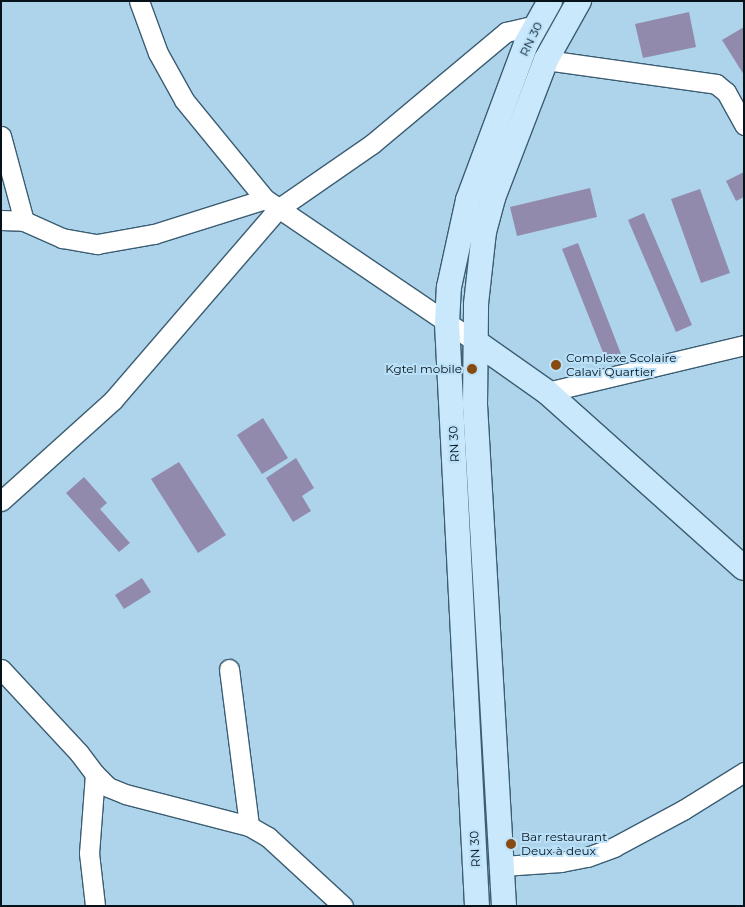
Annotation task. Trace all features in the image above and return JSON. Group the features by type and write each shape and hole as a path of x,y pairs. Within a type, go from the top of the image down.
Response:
{"main road":[{"name":"RN 30","path":"477,906 447,323 449,287 468,200 526,44 550,1"},
{"name":"RN 30","path":"504,906 475,406 476,304 486,224 509,151 546,60 579,1"},
{"path":"476,342 547,392 744,568"}],"street":[{"path":"139,1 158,53 184,100 271,204 476,342"},
{"path":"1,220 24,221 62,238 97,244 154,234 271,204 372,144 506,32 537,25"},
{"path":"546,60 716,84 726,92 744,125"},
{"path":"1,136 24,221"},
{"path":"1,501 113,400 271,204"},
{"path":"547,392 744,345"},
{"path":"1,669 108,786 125,794 250,826 268,837 344,906"},
{"path":"229,669 250,826"},
{"path":"503,866 561,862 587,857 605,850 684,810 744,772"},
{"path":"95,774 89,853 95,906"}],"building":[{"path":"689,12 696,47 643,58 635,24"},
{"path":"744,27 744,75 722,40"},
{"path":"744,172 744,197 736,201 726,181"},
{"path":"590,188 597,217 517,236 510,207"},
{"path":"700,189 730,273 701,283 671,199"},
{"path":"644,213 692,325 676,332 628,220"},
{"path":"578,243 621,354 606,360 562,249"},
{"path":"263,418 288,458 262,474 237,435"},
{"path":"296,458 314,488 302,496 311,511 293,522 266,478"},
{"path":"179,462 226,535 198,553 151,479"},
{"path":"84,477 107,503 100,509 130,543 119,552 66,493"},
{"path":"142,578 151,592 124,609 115,595"}],"place":[{"name":"Complexe Scolaire Calavi Quartier","path":"556,365"},
{"name":"Kgtel mobile","path":"472,369"},
{"name":"Bar restaurant Deux à deux","path":"511,844"}]}
